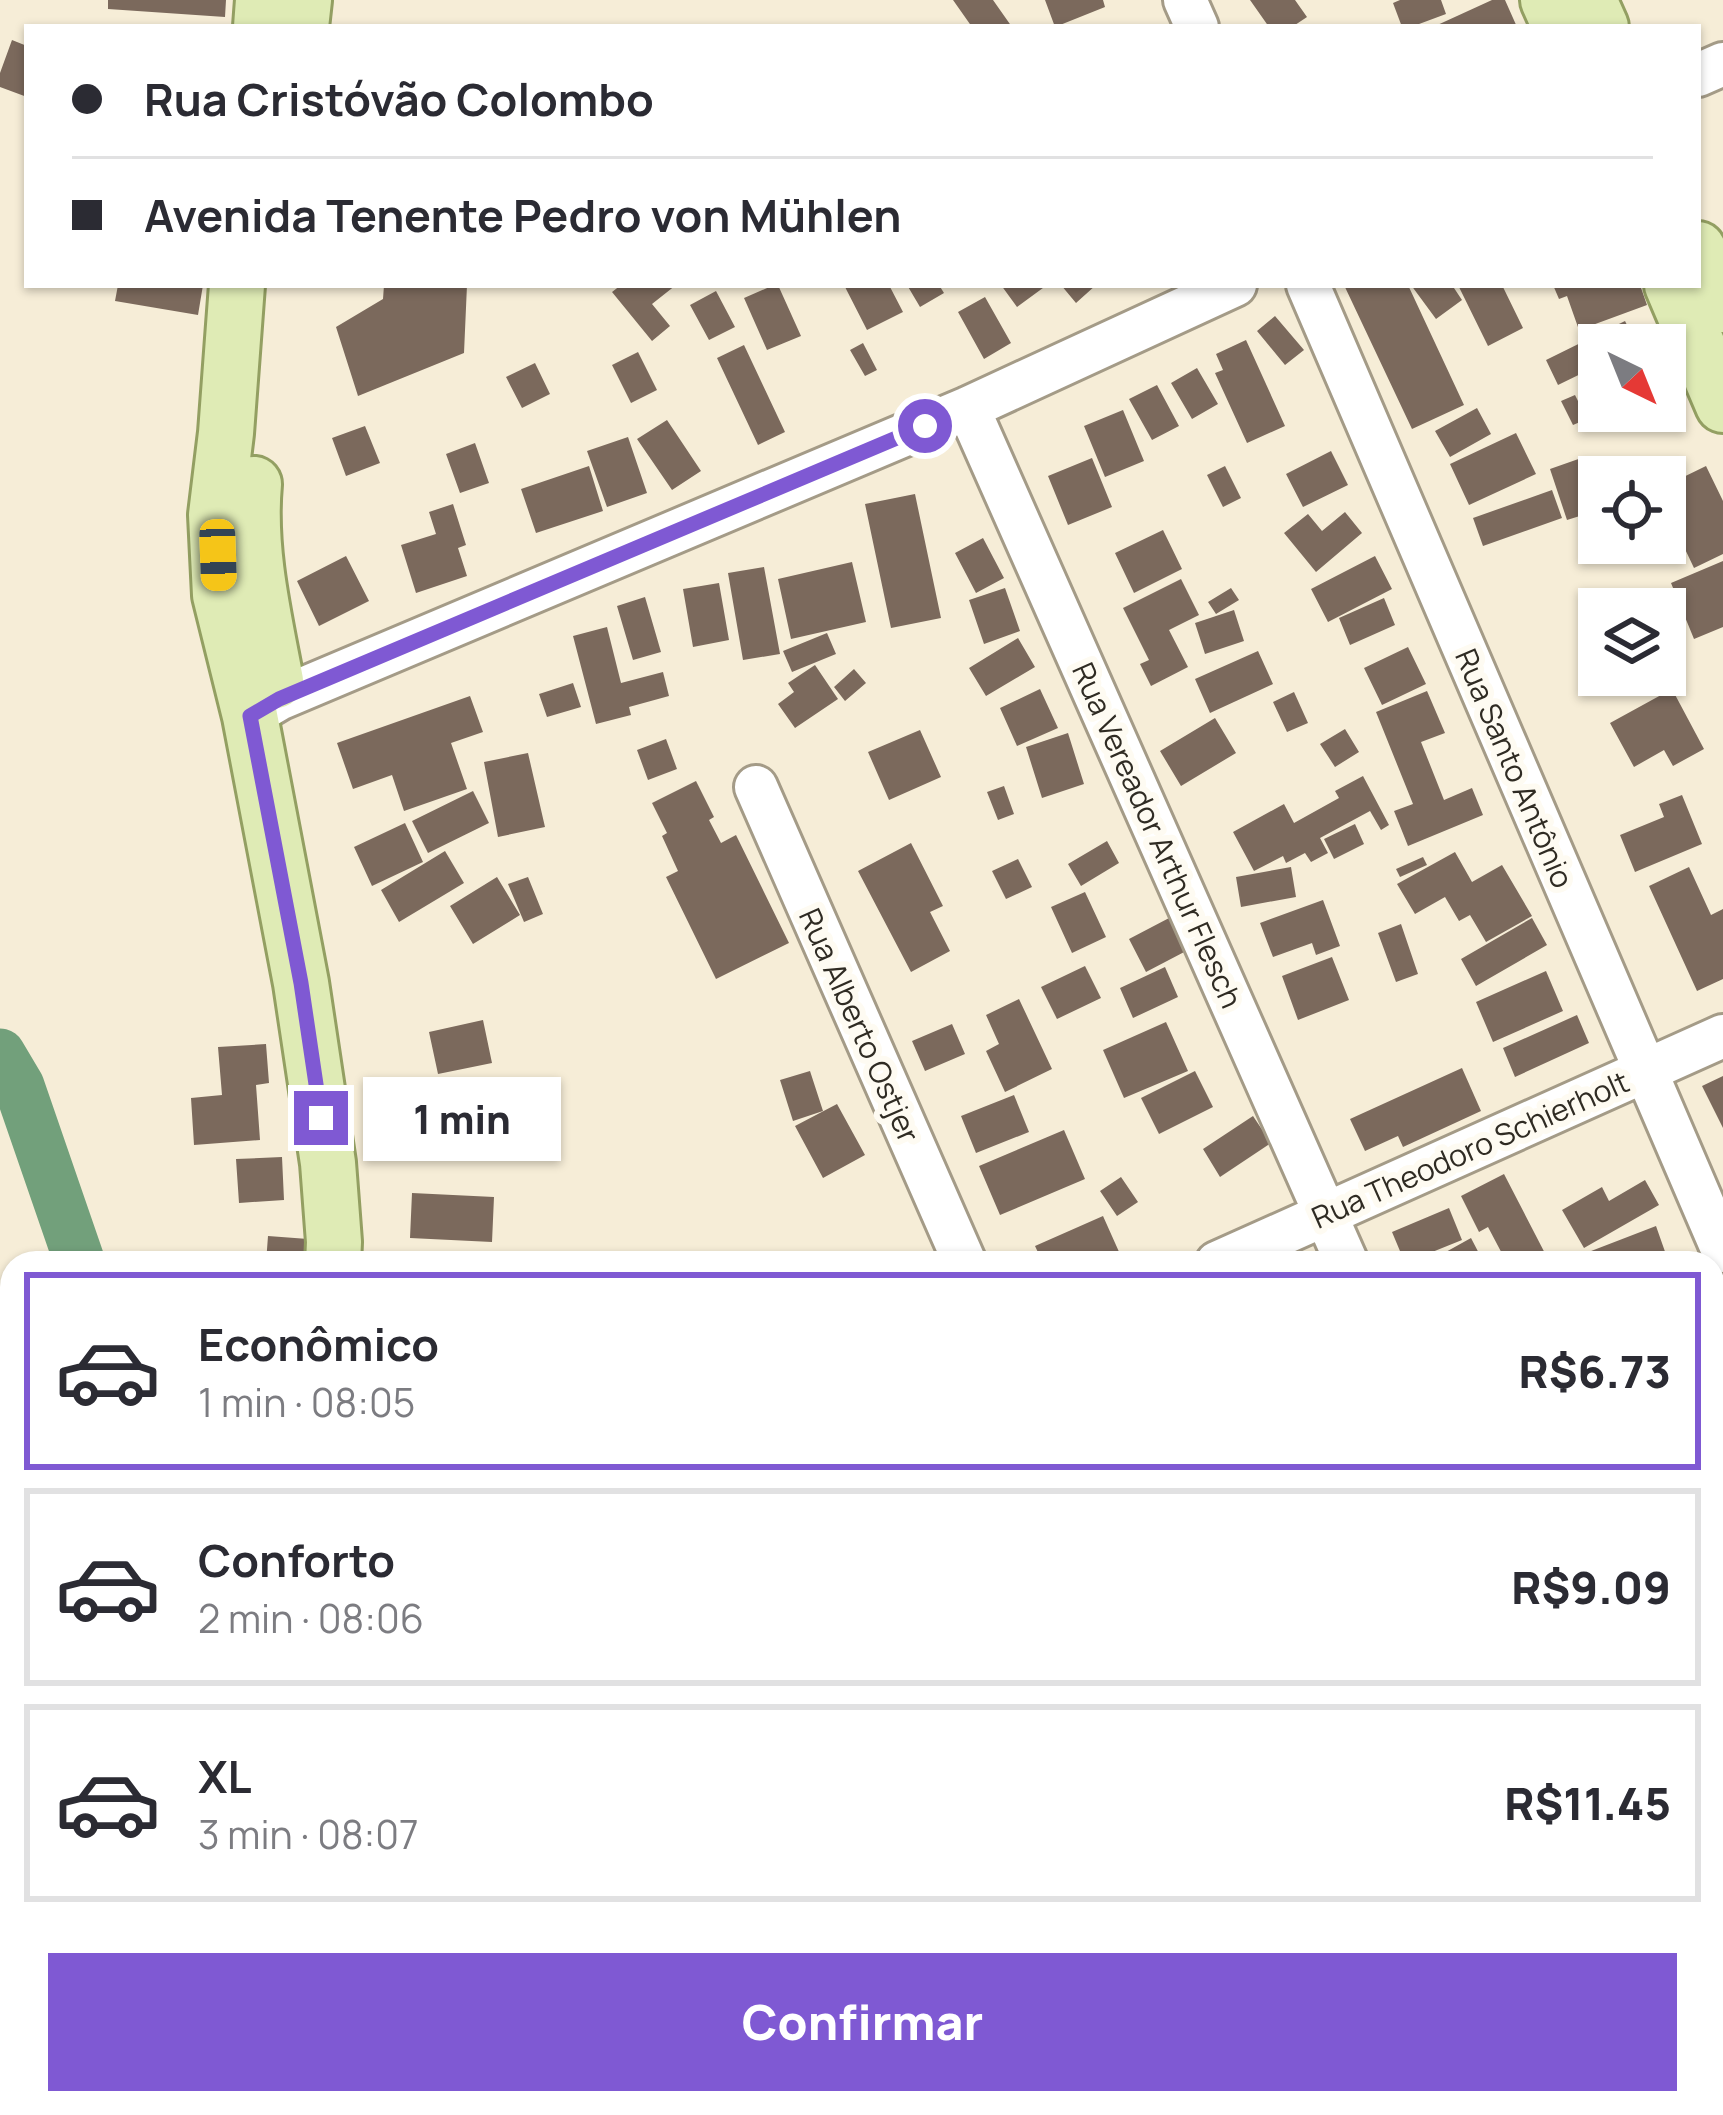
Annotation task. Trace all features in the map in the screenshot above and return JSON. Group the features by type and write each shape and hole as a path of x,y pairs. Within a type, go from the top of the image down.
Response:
{"main road":[{"path":"1701,256 1723,305"},
{"path":"237,288 216,515 220,596 265,708 327,974 365,1169 371,1251"},
{"path":"275,288 252,509 265,708 328,1163 334,1251"},
{"path":"1673,288 1723,405"}],"street":[{"path":"265,708 968,408 1228,288"},
{"name":"Rua Santo Antônio","path":"1309,288 1723,1251"},
{"name":"Rua Vereador Arthur Flesch","path":"968,408 1342,1251"},
{"name":"Rua Alberto Ostjer","path":"756,787 960,1251"},
{"name":"Rua Theodoro Schierholt","path":"1243,1251 1723,1036"}],"building":[{"path":"108,0 226,0 225,17 108,9"},
{"path":"953,0 993,0 1010,24 970,24"},
{"path":"1045,0 1103,0 1105,7 1054,24"},
{"path":"1250,0 1295,0 1307,17 1296,24 1267,24"},
{"path":"1441,0 1446,14 1419,24 1401,24 1393,3"},
{"path":"1492,0 1505,0 1516,24 1440,24"},
{"path":"12,40 24,45 24,96 0,87"},
{"path":"117,288 202,288 198,315 115,301"},
{"path":"384,288 467,288 464,353 358,396 336,327 383,299"},
{"path":"617,288 672,288 652,304 670,326 652,341 612,292"},
{"path":"779,288 801,336 767,350 744,298"},
{"path":"846,288 891,288 903,312 867,330"},
{"path":"909,288 941,288 944,293 920,307"},
{"path":"1003,288 1043,288 1017,307"},
{"path":"1064,288 1093,288 1076,303"},
{"path":"1345,288 1409,288 1464,405 1412,429"},
{"path":"1413,288 1454,288 1462,300 1436,319"},
{"path":"1459,288 1503,288 1523,328 1488,346"},
{"path":"1554,288 1641,288 1647,305 1578,327 1567,296 1559,299"},
{"path":"716,291 735,327 709,340 690,305"},
{"path":"985,297 1011,343 984,359 958,312"},
{"path":"1275,316 1304,350 1285,365 1257,331"},
{"path":"1246,340 1285,426 1247,443 1215,373 1223,370 1216,354"},
{"path":"863,343 877,370 865,376 850,350"},
{"path":"1578,344 1578,375 1558,385 1546,360"},
{"path":"744,345 785,432 758,445 717,358"},
{"path":"638,352 657,390 631,403 612,365"},
{"path":"535,363 550,394 522,408 506,377"},
{"path":"1197,368 1218,404 1192,419 1171,383"},
{"path":"1157,385 1179,426 1152,440 1129,399"},
{"path":"1575,395 1578,423 1573,425 1561,401"},
{"path":"1477,408 1491,434 1450,457 1435,431"},
{"path":"1123,410 1144,461 1105,477 1084,426"},
{"path":"667,420 701,471 672,490 637,439"},
{"path":"365,426 380,463 346,476 332,438"},
{"path":"1516,433 1536,474 1469,505 1450,464"},
{"path":"628,437 647,493 607,507 587,451"},
{"path":"475,443 489,483 460,493 446,454"},
{"path":"1331,451 1348,485 1303,507 1286,474"},
{"path":"1092,458 1112,507 1068,525 1048,476"},
{"path":"1578,459 1578,517 1567,520 1550,469"},
{"path":"589,466 603,511 536,533 521,489"},
{"path":"1225,466 1241,498 1223,507 1207,475"},
{"path":"1706,466 1723,501 1723,554 1694,568 1686,551 1686,476"},
{"path":"1552,490 1562,518 1483,546 1473,518"},
{"path":"915,494 941,618 891,628 865,504"},
{"path":"453,504 466,545 458,548 467,576 416,593 401,545 436,534 429,512"},
{"path":"1345,512 1362,533 1316,572 1284,533 1308,514 1322,531"},
{"path":"1163,530 1182,569 1134,593 1115,553"},
{"path":"983,538 1004,578 976,593 955,553"},
{"path":"346,556 369,601 319,626 297,581"},
{"path":"1375,556 1392,589 1328,622 1311,589"},
{"path":"1723,561 1723,627 1694,639 1686,620 1686,588 1673,588 1671,583"},
{"path":"852,562 866,622 791,639 778,579"},
{"path":"764,567 780,654 743,660 728,573"},
{"path":"1181,579 1199,615 1169,630 1188,667 1151,686 1140,664 1149,660 1123,608"},
{"path":"719,583 729,640 693,647 683,589"},
{"path":"1005,588 1020,631 984,644 969,600"},
{"path":"1231,588 1239,600 1216,614 1208,602"},
{"path":"645,597 661,652 633,660 617,606"},
{"path":"1384,598 1395,625 1350,645 1339,618"},
{"path":"1234,610 1244,641 1205,654 1195,623"},
{"path":"607,627 621,683 663,672 669,696 629,707 631,715 596,724 573,636"},
{"path":"827,633 836,654 792,672 783,651"},
{"path":"1018,638 1035,667 986,696 969,668"},
{"path":"1408,647 1426,684 1382,705 1364,668"},
{"path":"1258,651 1273,684 1210,713 1195,679"},
{"path":"815,665 838,699 795,728 778,704 794,692 788,683"},
{"path":"854,669 866,683 845,701 834,687"},
{"path":"573,683 581,707 547,717 539,694"},
{"path":"1040,689 1058,728 1017,746 1000,708"},
{"path":"1427,691 1445,733 1421,742 1444,800 1472,788 1483,815 1408,846 1394,811 1413,804 1376,712"},
{"path":"1294,692 1308,723 1287,732 1273,702"},
{"path":"470,696 483,732 451,743 467,789 404,811 392,775 353,789 337,743"},
{"path":"1659,696 1676,696 1704,749 1673,766 1664,750 1634,767 1610,723"},
{"path":"1215,718 1236,753 1181,786 1160,751"},
{"path":"1345,729 1359,752 1335,767 1320,744"},
{"path":"920,730 941,777 889,800 868,752"},
{"path":"1068,733 1084,784 1042,798 1026,747"},
{"path":"666,739 677,769 648,780 637,750"},
{"path":"528,753 545,827 498,837 484,762"},
{"path":"1363,776 1389,825 1381,830 1370,811 1320,838 1328,853 1311,862 1305,853 1286,863 1283,856 1254,871 1233,832 1284,804 1294,823 1339,798 1335,791"},
{"path":"696,781 721,843 736,835 789,943 716,979 666,877 678,871 652,803"},
{"path":"1004,786 1014,814 998,820 987,792"},
{"path":"473,791 489,823 428,853 412,821"},
{"path":"1682,795 1702,844 1635,872 1620,835 1664,817 1659,804"},
{"path":"405,823 423,862 372,886 354,847"},
{"path":"1355,824 1364,844 1334,859 1324,839"},
{"path":"1107,841 1119,863 1081,886 1068,864"},
{"path":"911,843 943,906 930,912 950,951 911,972 858,871"},
{"path":"445,851 464,883 399,922 381,890"},
{"path":"1455,852 1472,882 1502,865 1532,916 1486,942 1470,915 1459,921 1445,897 1415,914 1397,884"},
{"path":"1423,857 1427,865 1400,877 1396,869"},
{"path":"1018,859 1032,887 1006,899 992,871"},
{"path":"1291,867 1296,897 1241,907 1236,877"},
{"path":"1689,867 1711,915 1723,909 1723,979 1697,991 1649,886"},
{"path":"497,877 520,915 473,944 450,906"},
{"path":"528,877 543,914 524,922 508,884"},
{"path":"1085,892 1106,937 1072,953 1051,907"},
{"path":"1323,900 1340,946 1316,955 1312,943 1273,957 1260,923"},
{"path":"1171,917 1188,950 1146,972 1129,939"},
{"path":"1532,918 1547,945 1476,986 1461,959"},
{"path":"1401,924 1418,974 1396,982 1378,933"},
{"path":"1332,957 1349,1000 1298,1020 1282,976"},
{"path":"1085,966 1101,998 1057,1019 1041,987"},
{"path":"1165,967 1178,997 1133,1018 1120,988"},
{"path":"1546,971 1563,1011 1493,1042 1476,1002"},
{"path":"1019,999 1052,1069 1005,1092 986,1051 999,1044 986,1015"},
{"path":"1577,1015 1589,1043 1515,1077 1503,1048"},
{"path":"483,1020 492,1063 438,1074 429,1032"},
{"path":"1166,1022 1188,1071 1124,1098 1103,1050"},
{"path":"952,1024 965,1054 925,1071 912,1041"},
{"path":"266,1044 269,1083 256,1085 260,1140 194,1145 191,1098 222,1095 218,1047"},
{"path":"1462,1068 1481,1111 1403,1147 1398,1136 1365,1151 1350,1119"},
{"path":"810,1071 823,1111 793,1121 780,1080"},
{"path":"1195,1071 1213,1107 1159,1134 1141,1098"},
{"path":"1723,1076 1723,1128 1702,1086"},
{"path":"1014,1095 1029,1132 976,1153 961,1116"},
{"path":"837,1104 865,1155 823,1178 795,1126"},
{"path":"1253,1116 1271,1143 1220,1177 1203,1149"},
{"path":"1064,1130 1085,1179 1000,1215 979,1166"},
{"path":"282,1157 284,1200 239,1203 236,1159"},
{"path":"1504,1174 1544,1251 1501,1251 1488,1227 1479,1232 1461,1196"},
{"path":"1121,1177 1138,1202 1117,1216 1100,1191"},
{"path":"1645,1180 1659,1205 1584,1248 1562,1210 1602,1187 1609,1201"},
{"path":"412,1193 494,1197 492,1242 410,1238"},
{"path":"1449,1208 1462,1240 1435,1251 1400,1251 1392,1232"},
{"path":"1103,1216 1119,1251 1037,1251 1035,1246"},
{"path":"1656,1226 1665,1251 1591,1251"},
{"path":"268,1236 308,1239 308,1251 267,1251"},
{"path":"1471,1238 1478,1251 1448,1251"}],"waterway":[{"path":"0,1054 19,1086 76,1251"}],"route":[{"path":"321,1118 301,983 250,716 279,699 925,426"}]}
